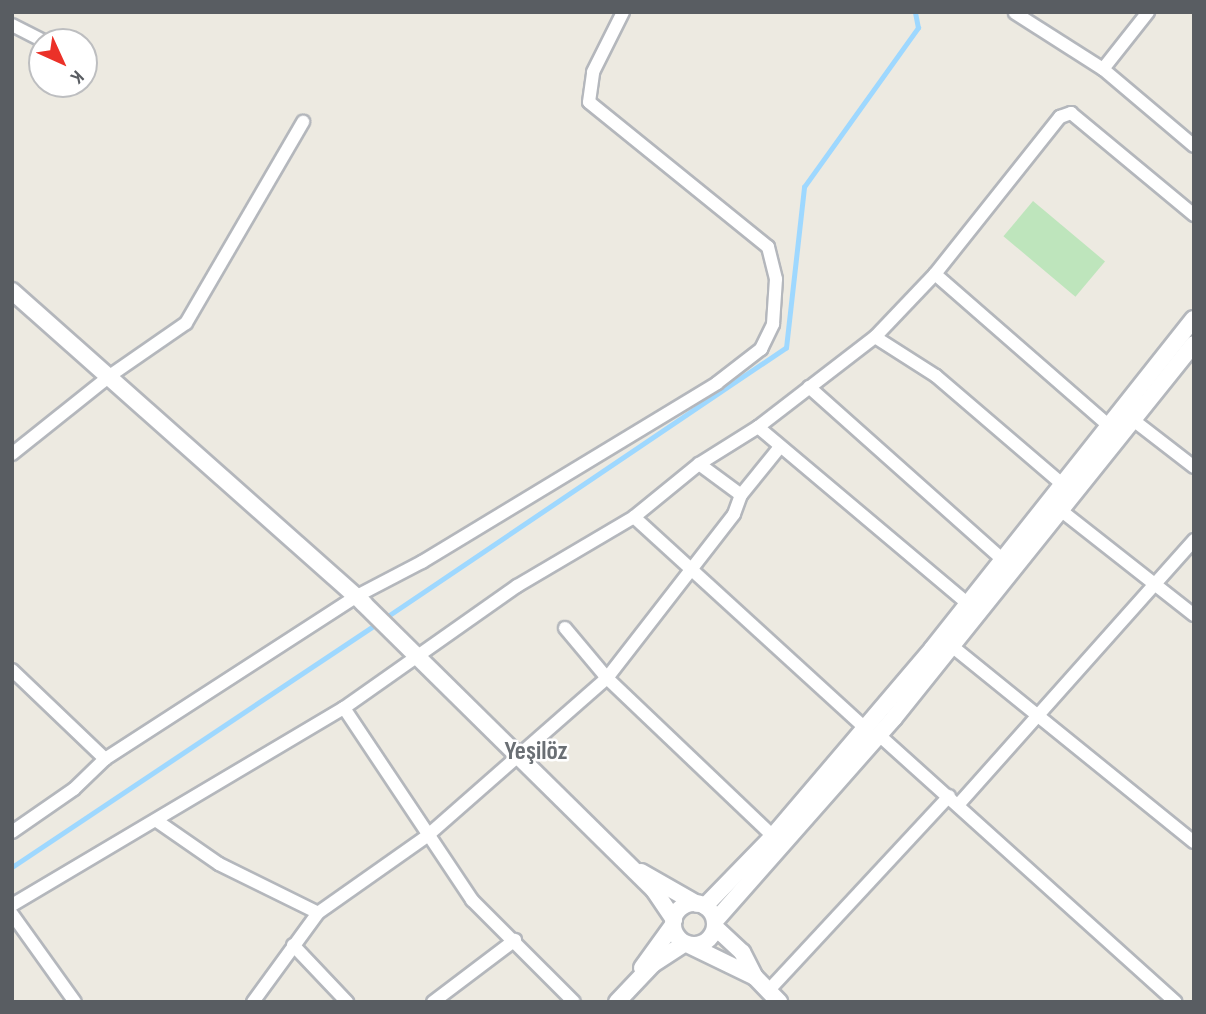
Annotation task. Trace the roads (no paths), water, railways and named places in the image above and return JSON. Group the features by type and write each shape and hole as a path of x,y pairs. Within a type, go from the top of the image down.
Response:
{"main road":[{"path":"12,291 111,375 359,600 635,872 687,944 755,977"},
{"path":"630,988 674,923 680,909 701,905 773,836 953,647 1055,507 1127,416 1194,319"},
{"path":"617,1002 653,964 687,944 706,942 715,924 872,732 1003,560 1055,507 1063,485 1109,426 1127,416 1194,344"},
{"path":"635,872 650,874 701,905 742,952 755,977 773,996"}],"street":[{"path":"12,832 74,789 105,759 359,600 717,383 761,349 773,324 776,279 768,247 589,102 593,72 623,12"},
{"path":"1103,69 1148,12"},
{"path":"1015,13 1103,69 1194,146"},
{"path":"12,25 28,33"},
{"path":"12,905 344,708 517,586 634,517 699,464 758,427 874,337 935,274 1060,117 1071,113 1194,215"},
{"path":"12,454 111,375 187,323 303,122"},
{"path":"935,274 1109,426"},
{"path":"874,337 936,376 1063,485"},
{"path":"809,387 1003,560"},
{"path":"1127,416 1194,467"},
{"path":"758,427 779,448 968,604"},
{"path":"253,1002 318,913 427,836 518,759 607,678 734,514 741,495 779,448"},
{"path":"699,464 741,495"},
{"path":"1055,507 1194,615"},
{"path":"634,517 872,732 954,800 1176,1002"},
{"path":"773,996 954,800 1040,718 1154,583 1194,540"},
{"path":"565,628 607,678 773,836"},
{"path":"953,647 1194,842"},
{"path":"12,670 105,759"},
{"path":"344,708 472,900 515,940 574,1002"},
{"path":"157,821 219,864 318,913"},
{"path":"12,914 75,1002"},
{"path":"433,1002 515,940"},
{"path":"293,944 347,1002"}],"waterway":[{"path":"385,618 786,348 804,187 918,28 915,12"},
{"path":"12,867 378,623"}],"district":[{"name":"Yeşilöz","path":"536,752"}]}
